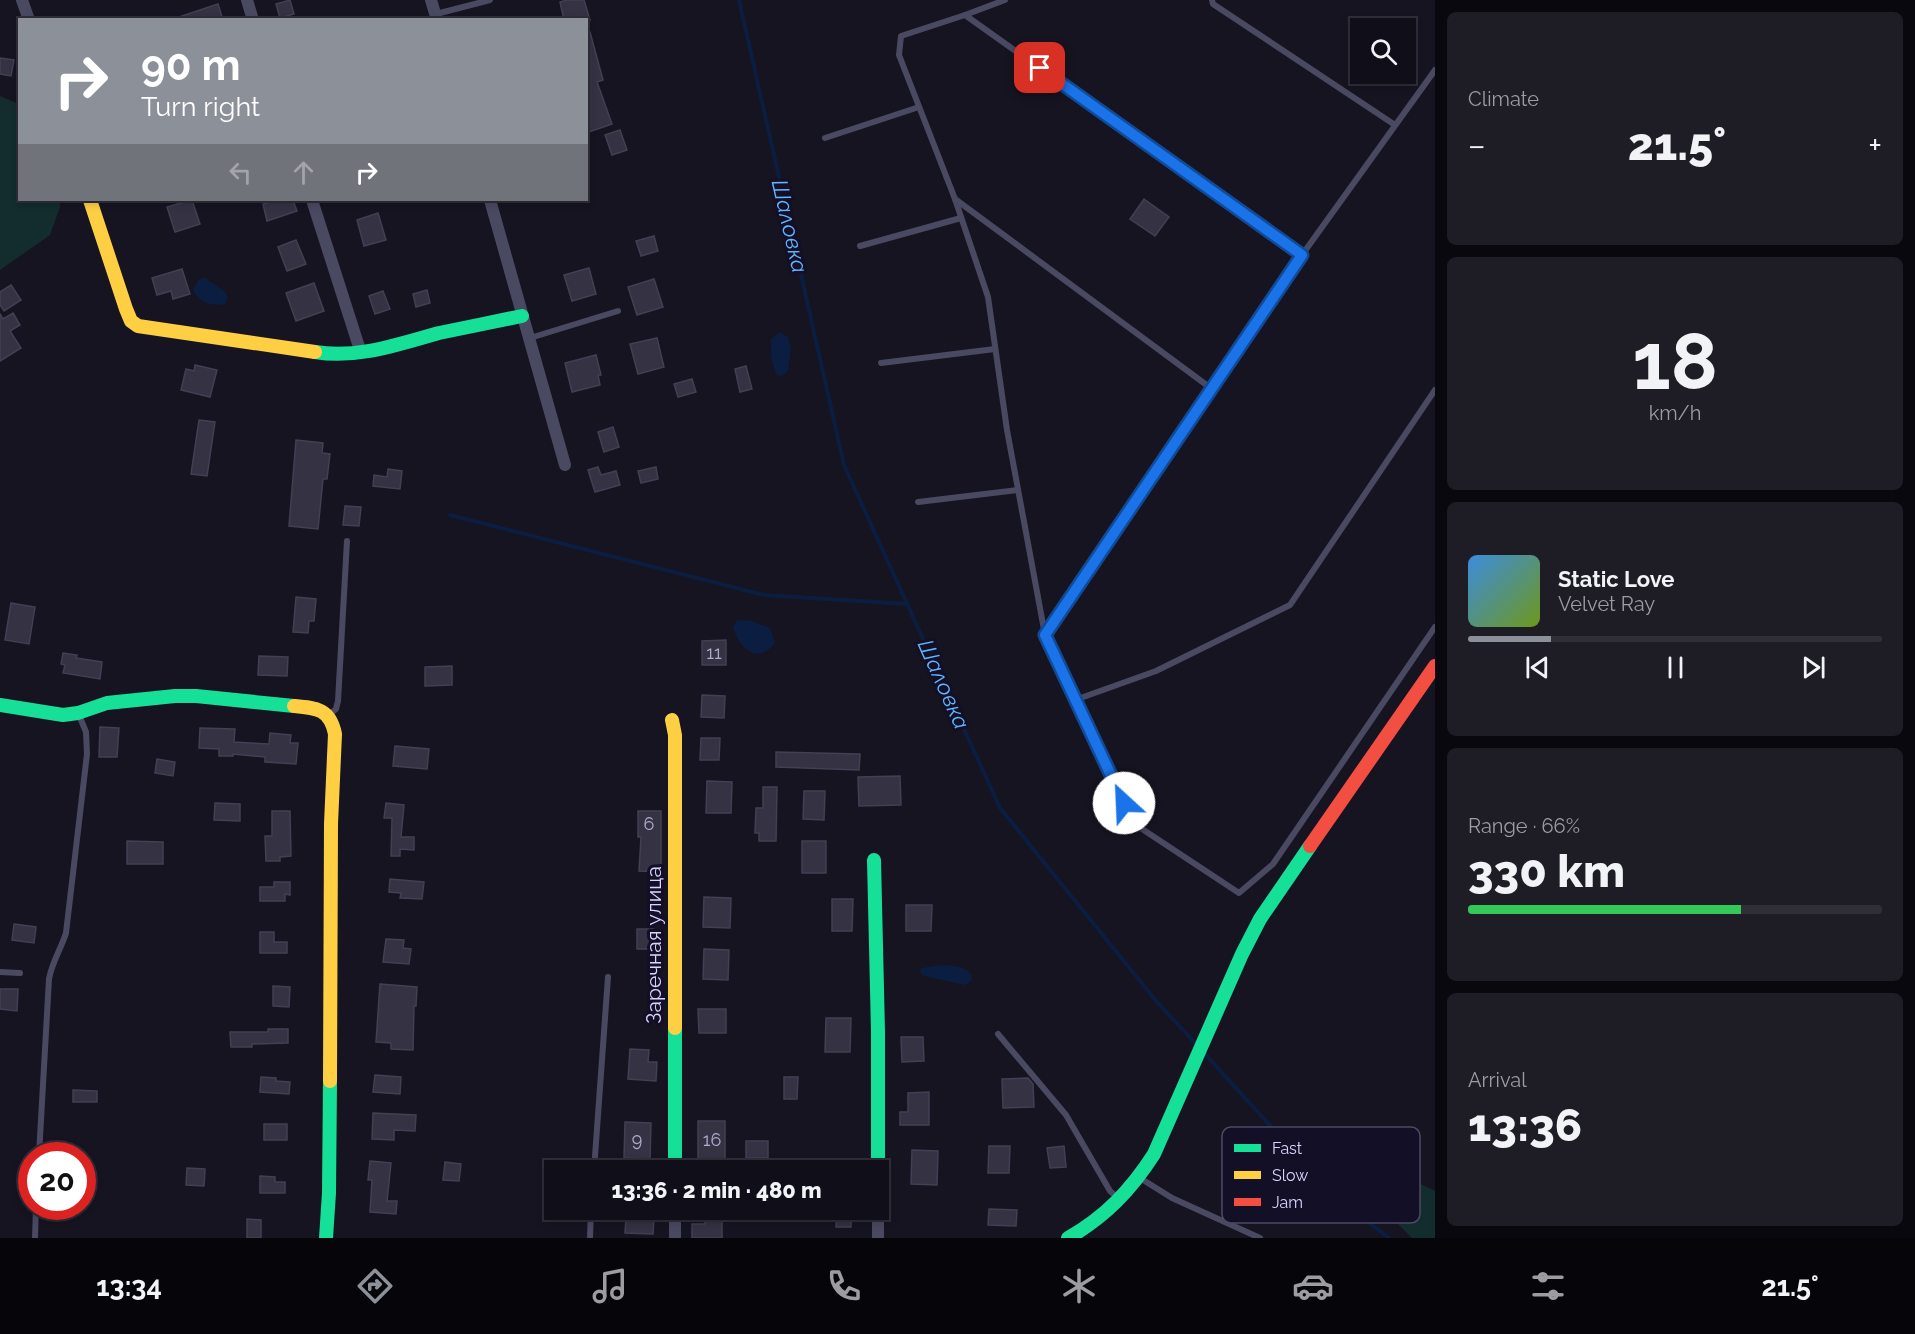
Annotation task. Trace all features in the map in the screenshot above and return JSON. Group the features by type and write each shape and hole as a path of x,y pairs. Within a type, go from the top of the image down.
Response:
{"street":[{"path":"22,0 28,18"},
{"path":"247,0 252,18"},
{"path":"431,0 436,17"},
{"path":"90,201 126,309 131,321 138,326 332,355 379,351 441,333 522,316"},
{"path":"312,201 361,353"},
{"path":"490,201 565,465"},
{"path":"1068,1238 1102,1218 1140,1178 1154,1154 1242,954 1260,919 1435,666"},
{"path":"0,705 44,713 78,713 107,703 196,696 303,707 329,715 334,724 335,734 331,824 329,1193 326,1238"},
{"name":"Заречная улица","path":"672,720 675,735 675,1160"},
{"path":"874,860 878,1160"},
{"path":"675,1220 675,1238"},
{"path":"878,1220 878,1238"}],"lane":[{"path":"436,17 490,0"},
{"path":"1005,0 901,36 899,55 955,199 988,297 1006,430 1045,635 1133,823 1239,893 1272,864 1435,627"},
{"path":"1212,0 1213,4 1395,125"},
{"path":"965,15 1302,255"},
{"path":"1045,635 1302,255 1435,70"},
{"path":"825,138 919,107"},
{"path":"955,199 1212,389"},
{"path":"860,246 961,218"},
{"path":"528,338 618,311"},
{"path":"881,363 995,349"},
{"path":"1075,700 1156,671 1290,605 1435,390"},
{"path":"918,501 1018,490"},
{"path":"329,715 336,709 338,701 347,541"},
{"path":"40,1142 49,979 66,933 84,782 86,732 78,713"},
{"path":"1272,864 1288,877"},
{"path":"0,972 20,973"},
{"path":"595,1160 608,977"},
{"path":"998,1034 1066,1115 1110,1191 1120,1200"},
{"path":"1140,1178 1182,1202 1222,1220"},
{"path":"35,1238 36,1220"},
{"path":"590,1238 591,1220"},
{"path":"1228,1223 1260,1238"}],"green space":[{"path":"0,96 18,104 18,201 60,201 60,207 50,235 0,270"},
{"path":"1420,1184 1435,1191 1435,1238 1412,1238 1397,1223 1420,1223"}],"water":[{"path":"205,278 224,291 228,297 225,304 211,304 196,294 193,290 199,279"},
{"path":"779,332 788,337 791,348 788,371 782,376 777,375 771,354 771,340"},
{"path":"737,620 752,621 770,628 775,643 769,650 762,653 750,652 744,648 736,635 733,627"},
{"path":"943,965 966,970 972,975 971,981 965,985 924,976 920,972 921,968"}],"building":[{"path":"290,0 294,14 280,18 276,4"},
{"path":"584,0 590,20 588,18 564,18 560,2"},
{"path":"218,4 222,18 176,18"},
{"path":"588,32 590,32 603,80 597,82 612,124 588,132"},
{"path":"0,58 14,60 11,76 0,74"},
{"path":"620,130 627,150 612,155 605,135"},
{"path":"1144,199 1169,217 1155,236 1130,219"},
{"path":"192,201 200,224 175,232 167,207"},
{"path":"269,201 293,201 297,211 267,221 263,204"},
{"path":"378,213 386,240 364,246 357,220"},
{"path":"654,236 658,251 641,256 636,241"},
{"path":"296,240 306,264 287,271 278,247"},
{"path":"589,268 596,294 572,301 564,275"},
{"path":"182,269 190,294 173,299 171,291 157,295 152,278"},
{"path":"654,279 663,307 637,315 628,287"},
{"path":"314,283 324,311 296,321 286,293"},
{"path":"11,285 21,300 4,311 0,305 0,292"},
{"path":"427,290 430,303 416,307 413,294"},
{"path":"383,291 390,309 375,314 369,296"},
{"path":"13,313 20,325 10,331 21,348 0,361 0,314 3,319"},
{"path":"657,338 664,367 638,374 630,344"},
{"path":"596,355 601,375 598,375 600,385 572,392 565,363"},
{"path":"195,365 217,370 210,397 181,390 186,369 194,371"},
{"path":"746,366 752,389 740,392 735,369"},
{"path":"692,379 696,392 678,397 674,384"},
{"path":"199,420 215,422 207,476 191,474"},
{"path":"613,427 619,447 604,452 598,432"},
{"path":"296,440 323,443 322,453 330,454 327,479 323,479 318,529 289,526"},
{"path":"598,467 601,475 616,471 620,485 595,492 588,470"},
{"path":"656,467 658,479 641,483 638,471"},
{"path":"388,469 402,471 400,489 373,486 374,475 387,477"},
{"path":"345,506 361,507 359,526 343,525"},
{"path":"296,597 316,599 314,621 309,621 308,633 293,632"},
{"path":"11,603 35,607 29,644 5,640"},
{"path":"726,640 726,665 702,665 702,641"},
{"path":"63,653 77,655 76,658 102,662 100,679 63,673 65,665 61,664"},
{"path":"259,656 288,657 287,676 258,675"},
{"path":"452,666 452,685 425,686 425,667"},
{"path":"702,695 725,696 724,718 701,717"},
{"path":"100,727 119,728 117,757 99,757"},
{"path":"200,728 235,729 234,742 269,744 270,733 291,735 290,743 298,743 296,764 265,762 265,757 233,754 233,756 219,756 219,749 199,748"},
{"path":"701,738 720,738 719,760 700,760"},
{"path":"395,746 429,749 427,769 393,766"},
{"path":"776,752 860,754 859,770 776,767"},
{"path":"157,759 175,762 173,776 155,773"},
{"path":"900,776 901,805 859,806 858,777"},
{"path":"707,781 732,782 731,813 706,813"},
{"path":"763,787 777,787 776,841 759,841 759,833 755,833 756,808 763,808"},
{"path":"804,791 825,791 824,820 803,819"},
{"path":"215,803 240,804 240,821 214,820"},
{"path":"386,803 404,805 401,837 414,837 414,850 400,849 400,856 391,856 392,818 384,818"},
{"path":"272,811 290,811 291,856 280,857 280,861 266,861 265,836 272,836"},
{"path":"638,811 661,811 661,872 639,871 641,837 638,837"},
{"path":"127,841 163,842 163,864 127,864"},
{"path":"802,841 826,841 826,873 802,873"},
{"path":"390,879 424,882 422,899 400,898 401,893 389,892"},
{"path":"274,882 290,882 290,895 285,894 285,901 260,901 260,887 274,887"},
{"path":"704,897 731,898 730,928 703,927"},
{"path":"832,899 853,899 852,931 832,931"},
{"path":"906,905 932,905 931,931 906,931"},
{"path":"14,924 36,927 34,943 12,940"},
{"path":"637,929 653,929 653,949 637,949"},
{"path":"260,932 274,932 274,942 287,942 287,953 260,953"},
{"path":"386,939 404,940 403,948 411,949 409,964 383,962"},
{"path":"704,949 729,950 728,980 703,979"},
{"path":"380,984 417,987 413,1050 391,1049 391,1043 376,1042"},
{"path":"273,986 290,987 289,1007 273,1006"},
{"path":"0,989 18,989 17,1011 0,1009"},
{"path":"698,1009 726,1009 726,1033 699,1033"},
{"path":"826,1018 851,1018 850,1052 825,1052"},
{"path":"268,1029 288,1029 288,1043 231,1047 230,1032 268,1032"},
{"path":"901,1037 923,1037 924,1061 902,1062"},
{"path":"630,1049 649,1050 648,1062 657,1062 656,1081 628,1079"},
{"path":"375,1075 401,1077 400,1094 373,1092"},
{"path":"261,1077 290,1082 289,1094 260,1092"},
{"path":"784,1077 798,1077 797,1099 784,1099"},
{"path":"1028,1078 1033,1084 1034,1107 1003,1108 1002,1079"},
{"path":"73,1090 97,1091 97,1102 73,1102"},
{"path":"929,1092 929,1125 900,1125 900,1112 908,1112 908,1093"},
{"path":"373,1113 416,1115 415,1131 394,1130 394,1140 372,1139"},
{"path":"698,1121 725,1121 725,1160 698,1159"},
{"path":"625,1122 651,1123 650,1159 624,1158"},
{"path":"264,1124 287,1124 287,1140 264,1140"},
{"path":"746,1141 768,1141 768,1158 746,1158"},
{"path":"989,1146 1010,1146 1009,1173 988,1173"},
{"path":"1064,1146 1066,1167 1050,1168 1047,1148"},
{"path":"912,1150 938,1151 937,1185 911,1184"},
{"path":"370,1161 391,1163 387,1201 397,1201 396,1214 370,1212 372,1180 368,1180"},
{"path":"445,1162 461,1164 459,1181 443,1180"},
{"path":"187,1168 205,1169 204,1186 186,1185"},
{"path":"260,1176 275,1177 275,1182 285,1182 285,1193 260,1193"},
{"path":"989,1209 1017,1210 1016,1226 988,1225"},
{"path":"247,1219 261,1220 261,1238 247,1238"},
{"path":"626,1220 654,1220 653,1234 625,1233"},
{"path":"705,1220 722,1220 722,1238 692,1238 692,1224 705,1224"},
{"path":"836,1220 851,1220 851,1227 836,1227"}],"waterway":[{"name":"Шаловка","path":"739,0 844,465 1000,808 1157,1002 1196,1044"},
{"path":"450,515 764,595 907,604"},
{"name":"Шаловка","path":"1205,1054 1271,1127"},
{"name":"Шаловка","path":"1369,1223 1389,1238"}],"traffic: fast":[{"path":"315,352 331,354 362,352 522,316"},
{"path":"0,705 63,715 78,713 107,703 175,696 294,706"},
{"path":"1068,1238 1094,1221 1116,1202 1154,1154 1242,954 1260,919 1310,846"},
{"path":"874,860 878,1160"},
{"path":"675,1028 675,1160"},
{"path":"326,1238 329,1193 330,1081"}],"traffic: slow":[{"path":"90,201 126,309 131,321 138,326 315,352"},
{"path":"294,706 321,711 330,719 335,734 331,824 330,1081"},
{"path":"672,720 675,735 675,1028"}],"traffic: jam":[{"path":"1310,846 1435,666"}],"route":[{"path":"1040,68 1302,255 1045,635 1124,803"}]}
